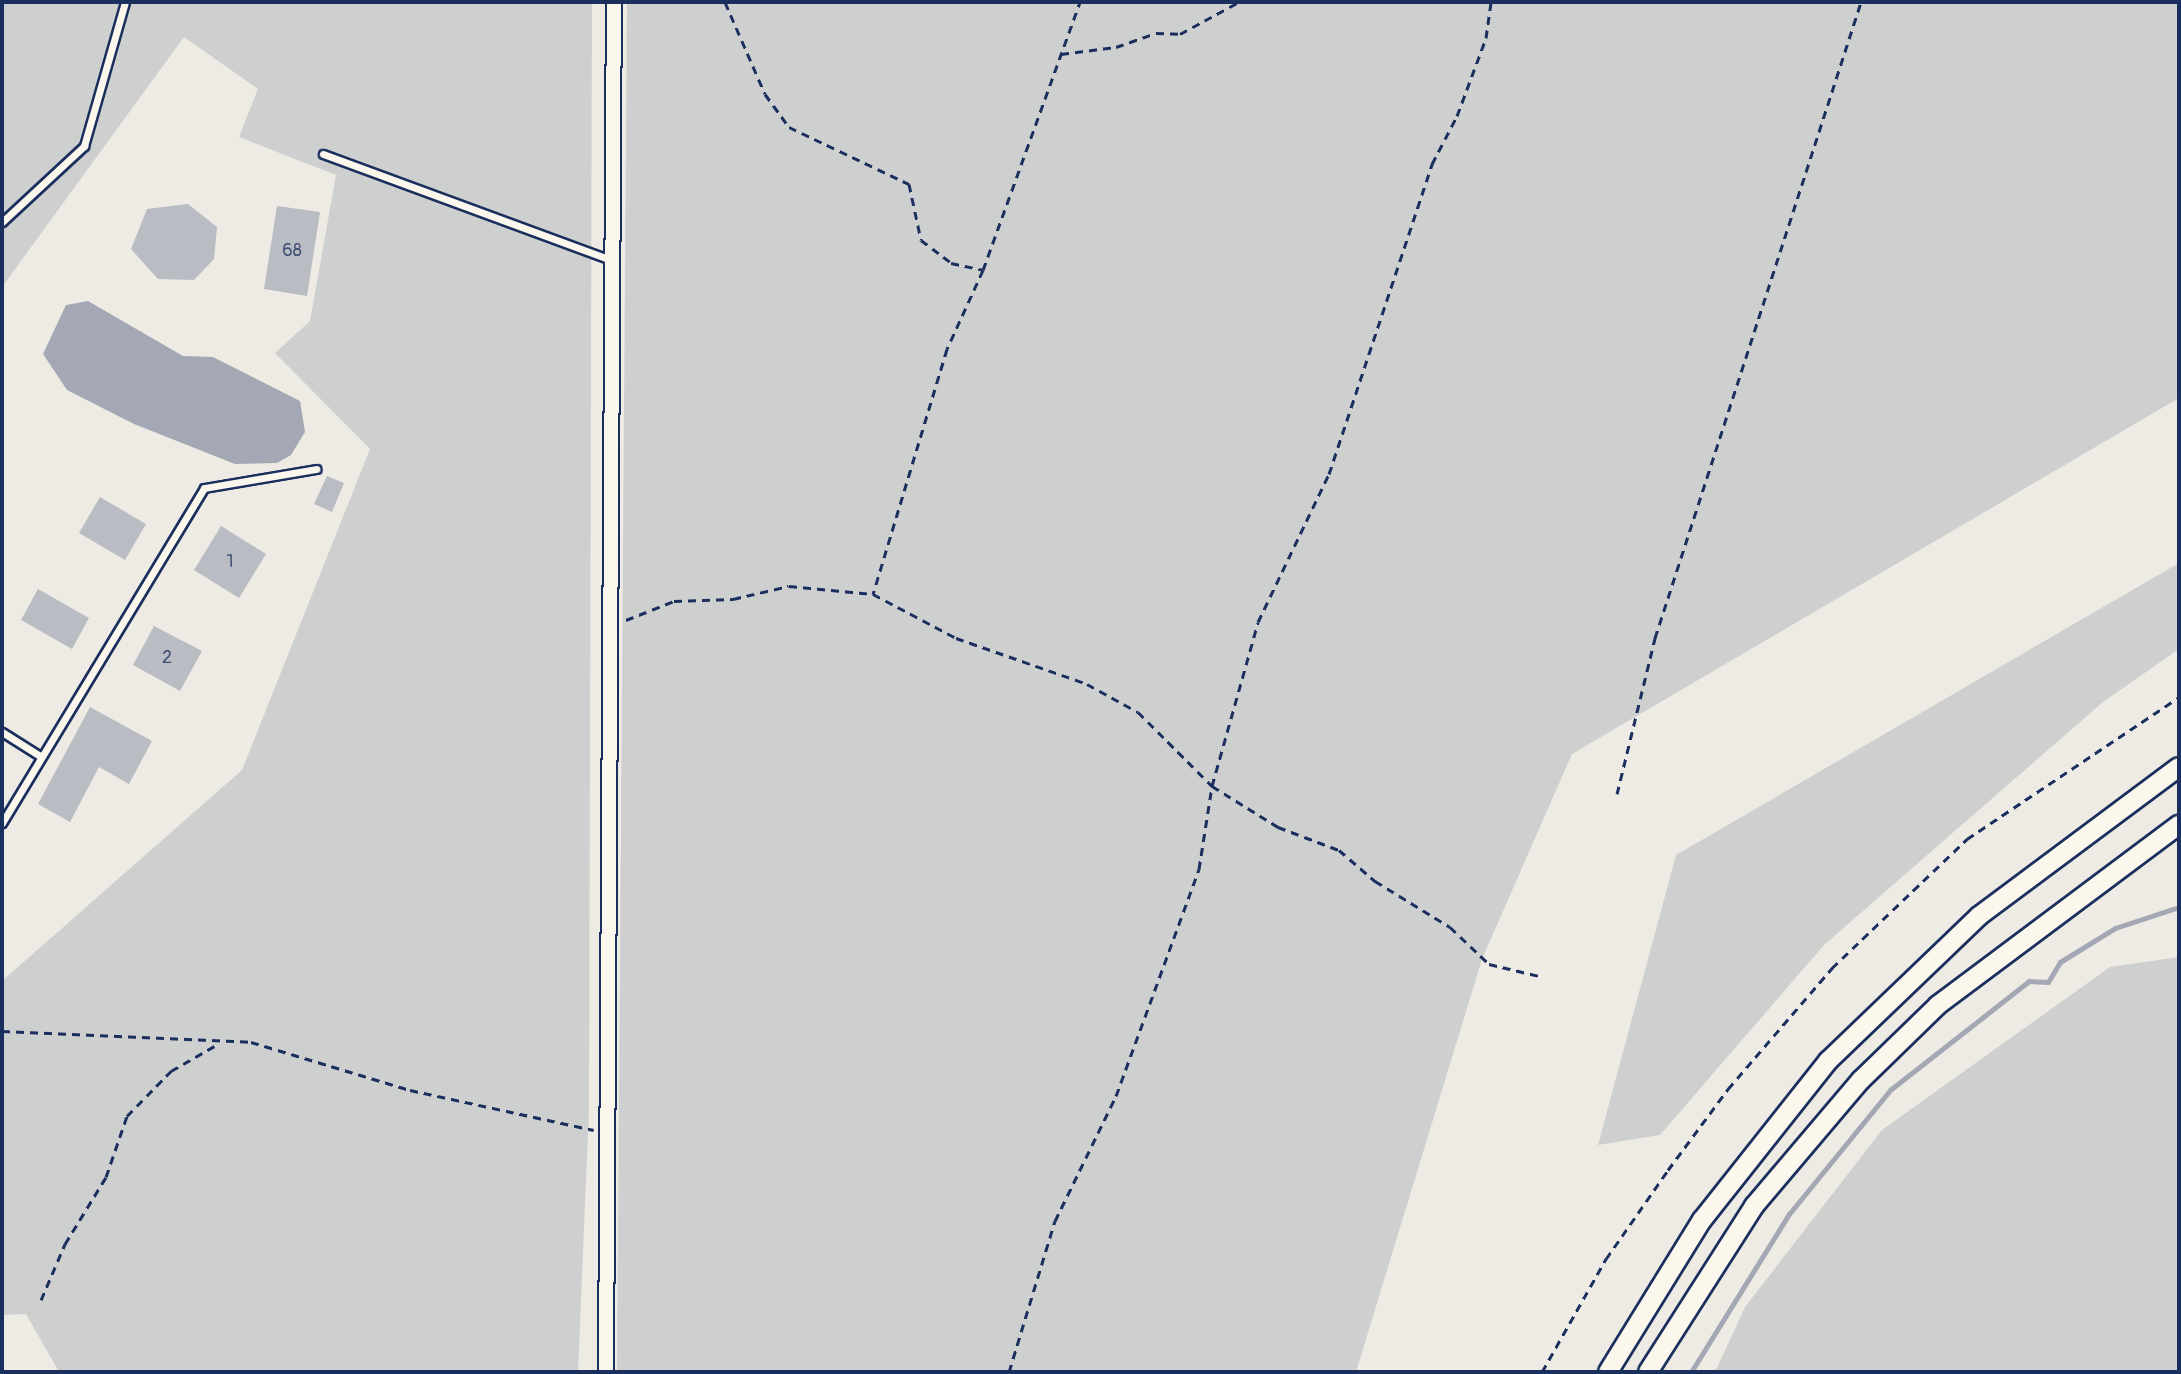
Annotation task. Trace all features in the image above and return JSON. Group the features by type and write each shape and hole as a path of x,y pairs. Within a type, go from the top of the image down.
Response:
{"street":[{"path":"606,1372 615,261 614,2"},
{"path":"1608,1372 1702,1220 1828,1061 1913,975 1979,916 2179,767"},
{"path":"1648,1372 1754,1206 1861,1080 1938,1005 2179,825"}],"lane":[{"path":"2,222 84,146 125,2"},
{"path":"323,154 615,261"},
{"path":"2,823 204,488 316,469"},
{"path":"2,732 40,756"}],"path":[{"path":"725,2 765,94 789,127 909,184 921,240 951,263 983,270"},
{"path":"873,594 947,349 983,270 1080,2"},
{"path":"1061,54 1116,47 1156,33 1180,34 1239,2"},
{"path":"1009,1372 1055,1221 1116,1096 1199,869 1212,786 1258,622 1329,474 1432,164 1457,116 1486,38 1491,2"},
{"path":"1617,794 1655,638 1861,2"},
{"path":"611,623 674,601 733,599 789,586 873,594 956,638 1087,684 1138,712 1212,786 1278,827 1339,850 1375,881 1450,927 1489,964 1539,976"},
{"path":"1542,1372 1606,1259 1668,1170 1728,1089 1832,968 1967,839 2179,697"},
{"path":"2,1031 19,1028 251,1042 410,1090 531,1120 609,1132"},
{"path":"41,1300 65,1244 106,1177 127,1116 171,1071 221,1042"}],"shaded area":[{"path":"2,2 592,2 589,1109 578,1372 59,1372 26,1314 2,1315 2,981 242,770 370,449 275,353 310,321 336,175 239,137 258,89 184,37 2,287"},
{"path":"627,2 2179,2 2179,398 1572,754 1482,959 1356,1372 617,1372"},
{"path":"88,301 183,356 213,357 300,401 305,432 291,455 277,463 235,464 134,424 67,390 43,354 66,305"},
{"path":"2179,563 2179,649 2103,702 1824,945 1660,1135 1598,1145 1676,855"},
{"path":"2179,957 2179,1372 1715,1372 1745,1307 1882,1130 2110,967"}],"building":[{"path":"188,204 217,227 214,259 194,280 158,279 131,249 147,209"},
{"path":"277,206 320,212 307,296 264,289"},
{"path":"327,476 344,483 332,512 314,504"},
{"path":"100,497 146,524 125,560 79,533"},
{"path":"221,526 266,554 239,598 194,570"},
{"path":"38,589 89,618 72,649 21,620"},
{"path":"154,626 202,651 180,691 133,665"},
{"path":"90,707 152,741 129,784 99,767 70,822 38,804"}],"waterway":[{"path":"1691,1372 1789,1214 1890,1090 2029,981 2048,982 2060,962 2115,928 2179,907"}]}
